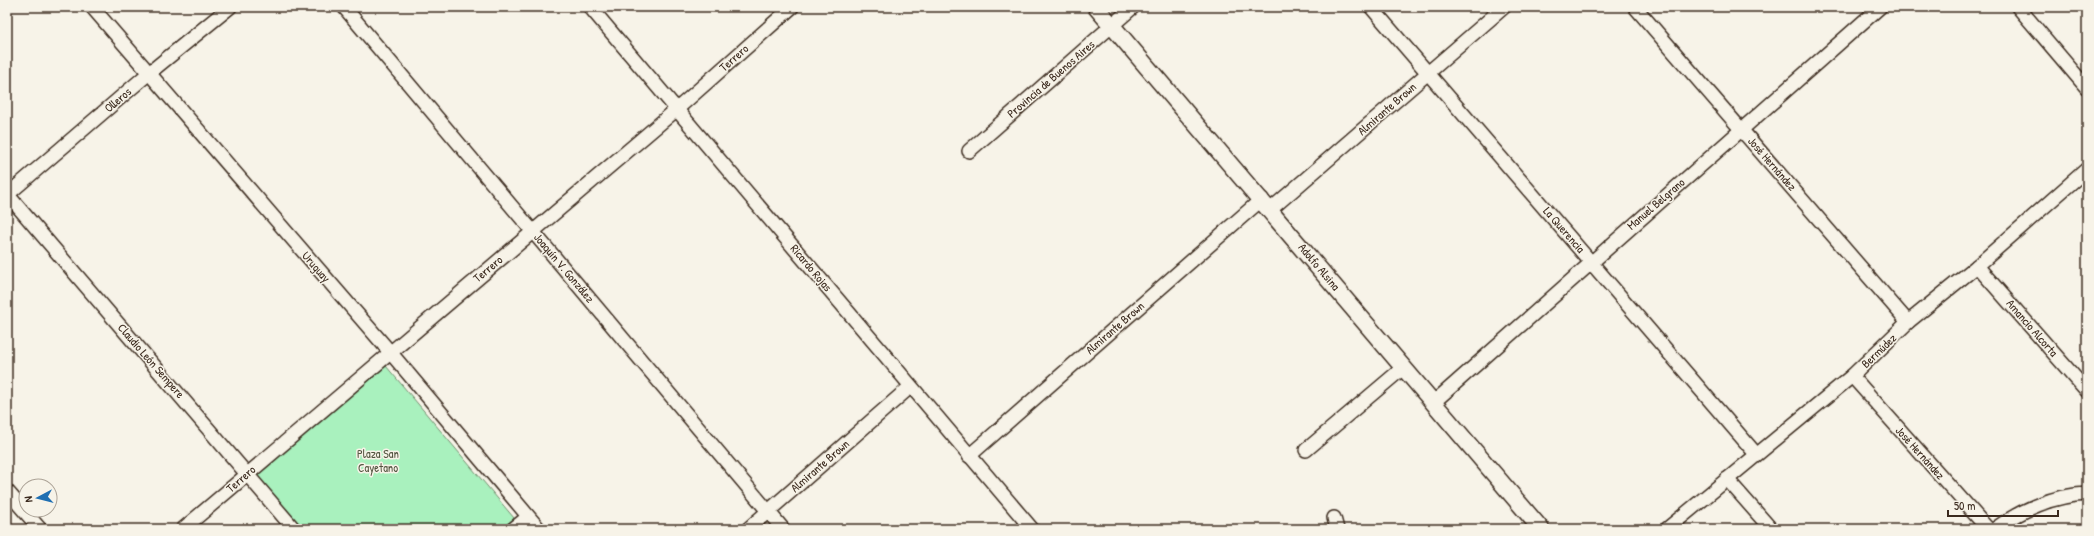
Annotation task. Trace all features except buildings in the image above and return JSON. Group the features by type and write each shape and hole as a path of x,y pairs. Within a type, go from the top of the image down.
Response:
{"street":[{"name":"Uruguay","path":"92,7 390,352 539,529"},
{"name":"Olleros","path":"7,195 230,7"},
{"name":"Joaquín V. González","path":"344,7 783,529"},
{"name":"Ricardo Rojas","path":"590,7 910,387 1032,529"},
{"name":"Terrero","path":"183,529 677,109 792,7"},
{"name":"Adolfo Alsina","path":"1096,7 1434,402 1540,529"},
{"name":"Provincia de Buenos Aires","path":"969,151 1133,7"},
{"name":"La Querencia","path":"1371,7 1592,261 1756,454"},
{"name":"Almirante Brown","path":"969,456 1266,205 1428,74 1504,7"},
{"name":"José Hernández","path":"1635,7 1908,322"},
{"name":"Manuel Belgrano","path":"1434,402 1880,7"},
{"path":"2018,7 2087,88"},
{"name":"Bermúdez","path":"1667,529 1852,376 1908,322 1977,266 2087,169"},
{"name":"Claudio León Sempere","path":"7,195 248,473 294,529"},
{"name":"Amancio Alcorta","path":"1977,266 2087,391"},
{"path":"1306,450 1404,367"},
{"name":"José Hernández","path":"1852,376 1988,529"},
{"name":"Almirante Brown","path":"748,529 910,387"},
{"path":"1727,479 1771,529"},
{"path":"7,491 40,529"},
{"path":"1995,529 2021,513 2040,505 2059,498 2087,494"},
{"path":"513,529 528,517"}],"green space":[{"name":"Plaza San Cayetano","path":"386,366 514,518 502,529 300,529 255,477"}]}
